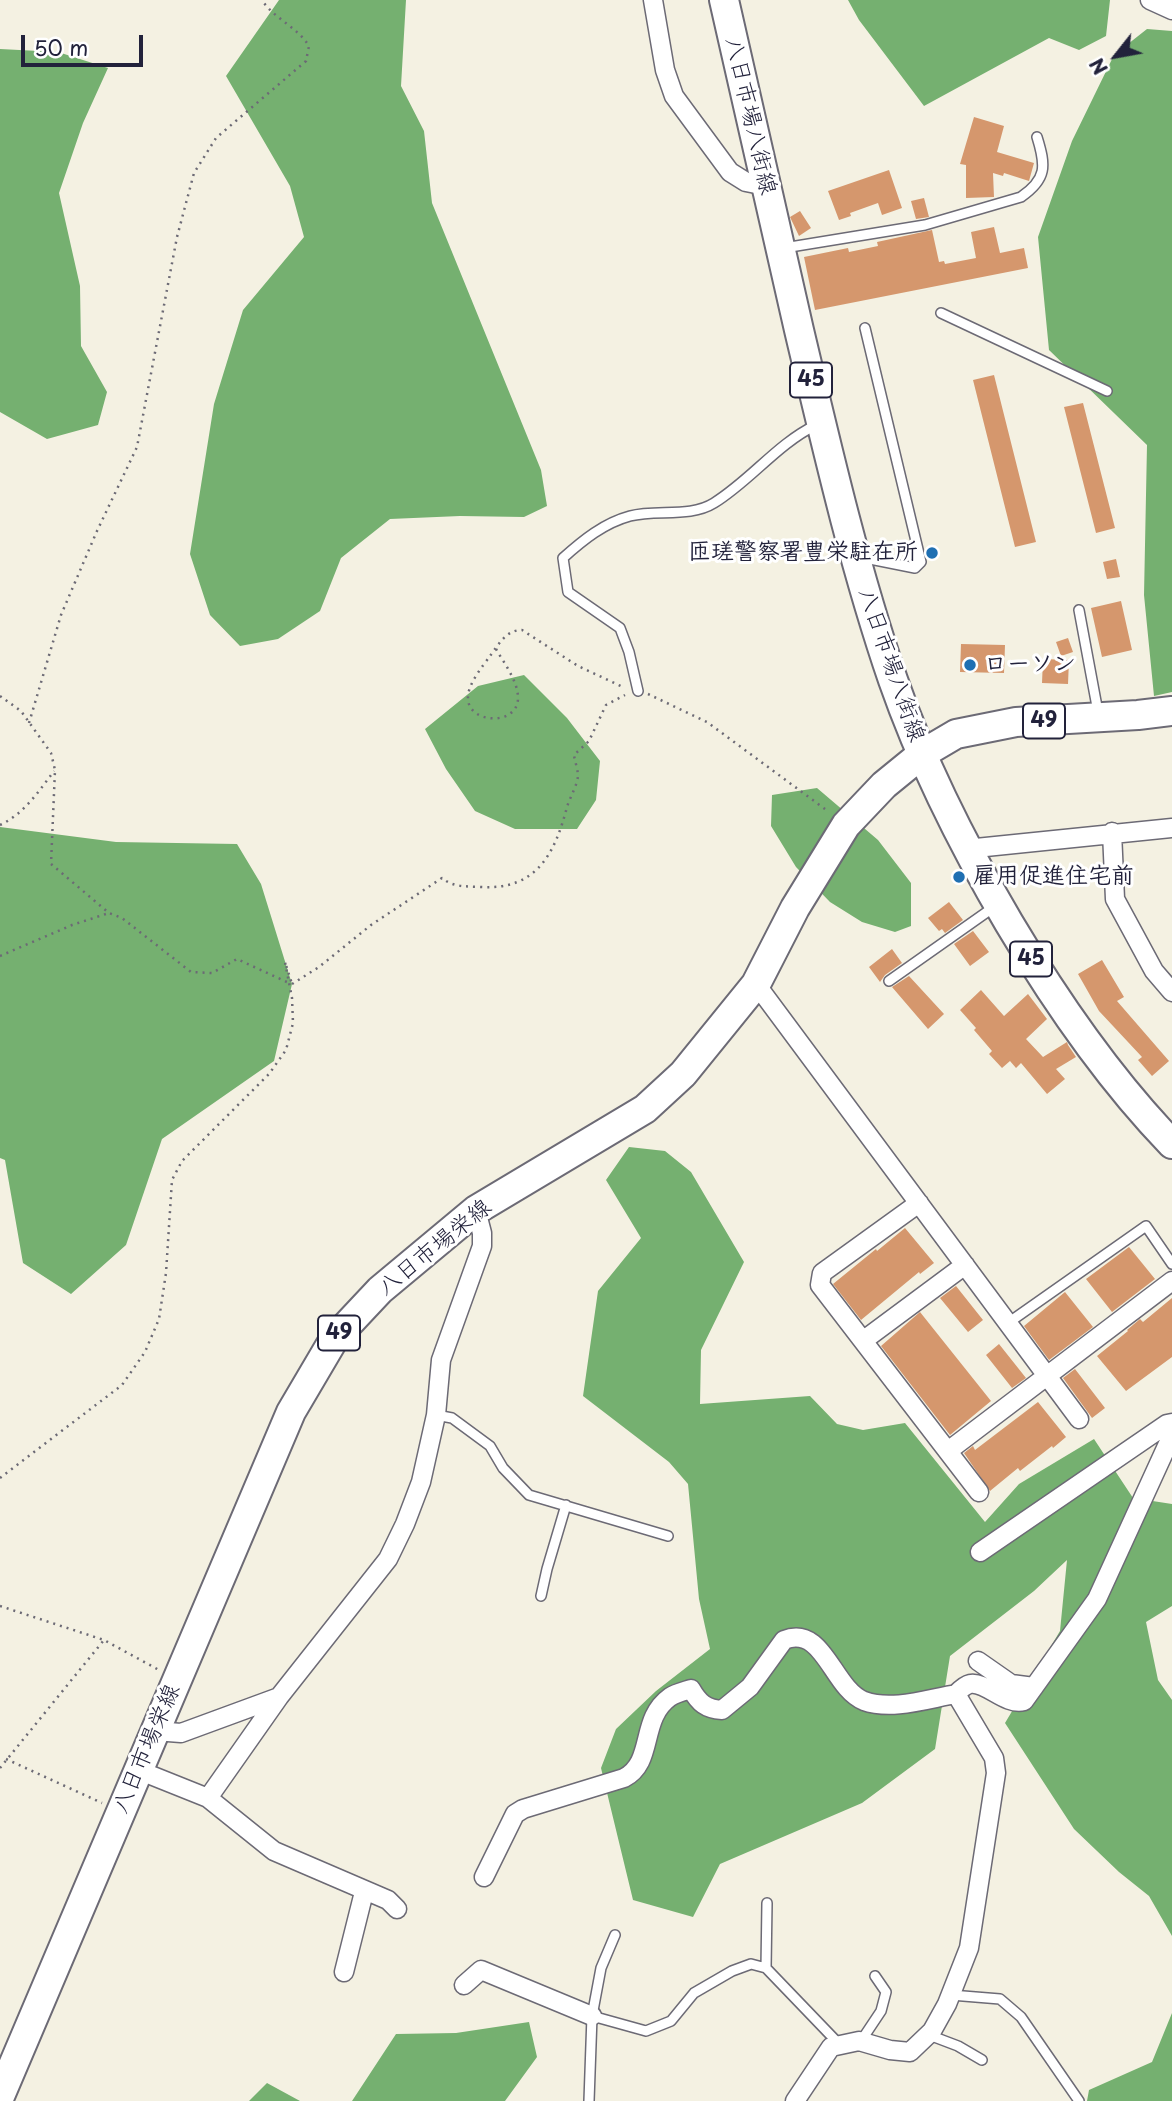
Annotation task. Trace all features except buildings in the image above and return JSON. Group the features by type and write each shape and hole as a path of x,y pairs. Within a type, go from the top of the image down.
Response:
{"main road":[{"name":"八日市場八街線","path":"724,0 854,555 894,682 922,754 966,849 1074,1027 1116,1081 1172,1144"},
{"name":"八日市場栄線","path":"0,2096 291,1412 334,1339 380,1290 476,1210 645,1109 683,1074 756,984 795,908 846,825 884,785 922,754 956,734 1016,722 1172,711"}],"street":[{"path":"653,0 665,70 674,96 730,172 746,182 766,186"},
{"path":"1150,0 1172,10"},
{"path":"966,849 1112,832 1172,828"},
{"path":"1112,832 1115,898 1154,971 1172,992"},
{"path":"756,984 1079,1419"},
{"path":"919,1203 822,1273 821,1285 979,1492"},
{"path":"208,1798 279,1697 388,1559 405,1524 421,1482 436,1415 441,1360 482,1246 482,1233 476,1210"},
{"path":"864,1340 965,1265"},
{"path":"948,1451 1172,1281"},
{"path":"980,1552 1172,1423"},
{"path":"484,1877 515,1814 635,1772 642,1762 646,1735 655,1715 669,1698 691,1689 697,1699 709,1709 722,1710 750,1687 784,1640 793,1637 812,1641 848,1690 862,1700 896,1705 956,1694 974,1683 1019,1703 1024,1701 1097,1599 1172,1435"},
{"path":"978,1661 1011,1684 1034,1687"},
{"path":"794,2101 831,2047 861,2041 890,2050 910,2052 929,2035 951,1995 969,1948 996,1773 994,1758 956,1694"},
{"path":"155,1731 181,1733 279,1697"},
{"path":"138,1770 208,1798 274,1851 364,1892 388,1900 397,1909"},
{"path":"344,1972 364,1892"},
{"path":"464,1985 481,1970 592,2016"}],"lane":[{"path":"781,249 925,225 1021,197 1032,190 1042,175 1044,159 1037,137"},
{"path":"941,313 1107,391"},
{"path":"854,555 915,568 921,562 865,328"},
{"path":"638,691 620,628 568,592 563,558 588,536 631,516 688,511 713,504 799,433 821,423"},
{"path":"1079,610 1099,718"},
{"path":"889,981 998,904"},
{"path":"1008,1323 1146,1226 1172,1264"},
{"path":"436,1415 452,1418 490,1446 503,1468 528,1495 668,1536"},
{"path":"541,1596 566,1505"},
{"path":"766,1968 767,1903"},
{"path":"589,2101 592,2016 601,1968 615,1934"},
{"path":"592,2016 646,2031 671,2021 694,1993 732,1971 751,1964 766,1968 840,2045"},
{"path":"861,2041 881,2011 886,1992 875,1976"},
{"path":"951,1995 1000,1999 1021,2017 1079,2101"},
{"path":"929,2035 958,2046 982,2060"}],"path":[{"path":"29,723 61,615 137,447 177,237 194,173 216,138 306,61 309,46 302,35 272,13 264,3 266,0"},
{"path":"292,984 320,967 371,925 442,878 451,886 489,888 517,883 532,874 556,843 578,777 574,755 589,741 606,705 634,692 578,666 522,630 514,630 507,634 496,649 480,671 468,699 478,714 497,719 509,715 518,699 513,680 496,649"},
{"path":"638,691 656,696 707,722 846,825"},
{"path":"0,696 21,711 51,753 55,770 51,864 109,913 122,918 191,972 212,973 237,959 292,984"},
{"path":"0,825 31,802 55,770"},
{"path":"0,956 72,925 109,913"},
{"path":"0,1478 122,1385 145,1352 159,1319 166,1273 172,1180 181,1161 269,1074 286,1050 293,1023 292,998 285,962 292,984"},
{"path":"0,1606 104,1640 177,1679"},
{"path":"0,1768 104,1640"},
{"path":"6,1759 121,1811"}],"green space":[{"path":"279,0 406,0 401,86 424,131 432,203 541,470 547,506 524,517 390,519 341,558 320,611 278,639 240,646 210,615 190,554 214,404 243,310 304,237 290,186 226,76"},
{"path":"848,0 1110,0 1106,36 1079,50 1049,38 924,106 859,20"},
{"path":"1147,29 1172,31 1172,692 1154,696 1144,595 1147,445 1049,350 1038,237 1072,141 1114,55"},
{"path":"0,49 58,52 108,68 83,123 59,193 80,286 81,346 107,392 98,425 47,439 0,412"},
{"path":"524,675 567,718 600,761 596,800 577,829 515,829 475,811 446,769 425,729 478,686"},
{"path":"817,788 878,840 911,883 911,926 895,932 862,922 830,902 796,867 771,826 772,795"},
{"path":"0,827 116,842 237,844 261,884 292,984 274,1061 162,1139 126,1245 71,1294 23,1263 5,1160 0,1158"},
{"path":"629,1147 665,1151 691,1172 744,1262 701,1350 700,1404 810,1396 837,1424 863,1430 905,1423 985,1522 1019,1484 1094,1439 1133,1498 1172,1504 1172,1606 1146,1622 1158,1680 1172,1700 1172,1936 1149,1896 1074,1829 1005,1723 1060,1631 1067,1560 1034,1591 950,1656 935,1749 862,1803 720,1864 693,1917 633,1900 601,1768 616,1729 656,1691 710,1649 699,1599 688,1484 669,1462 583,1396 598,1291 641,1238 606,1180"},
{"path":"1172,2013 1172,2101 1087,2101 1089,2090 1152,2062"},
{"path":"529,2022 537,2057 505,2101 352,2101 396,2034 456,2033"},
{"path":"267,2083 300,2101 249,2101"}],"place":[{"name":"匝瑳警察署豊栄駐在所","path":"932,553"},
{"name":"ローソン","path":"970,665"},
{"name":"雇用促進住宅前","path":"959,877"}]}
